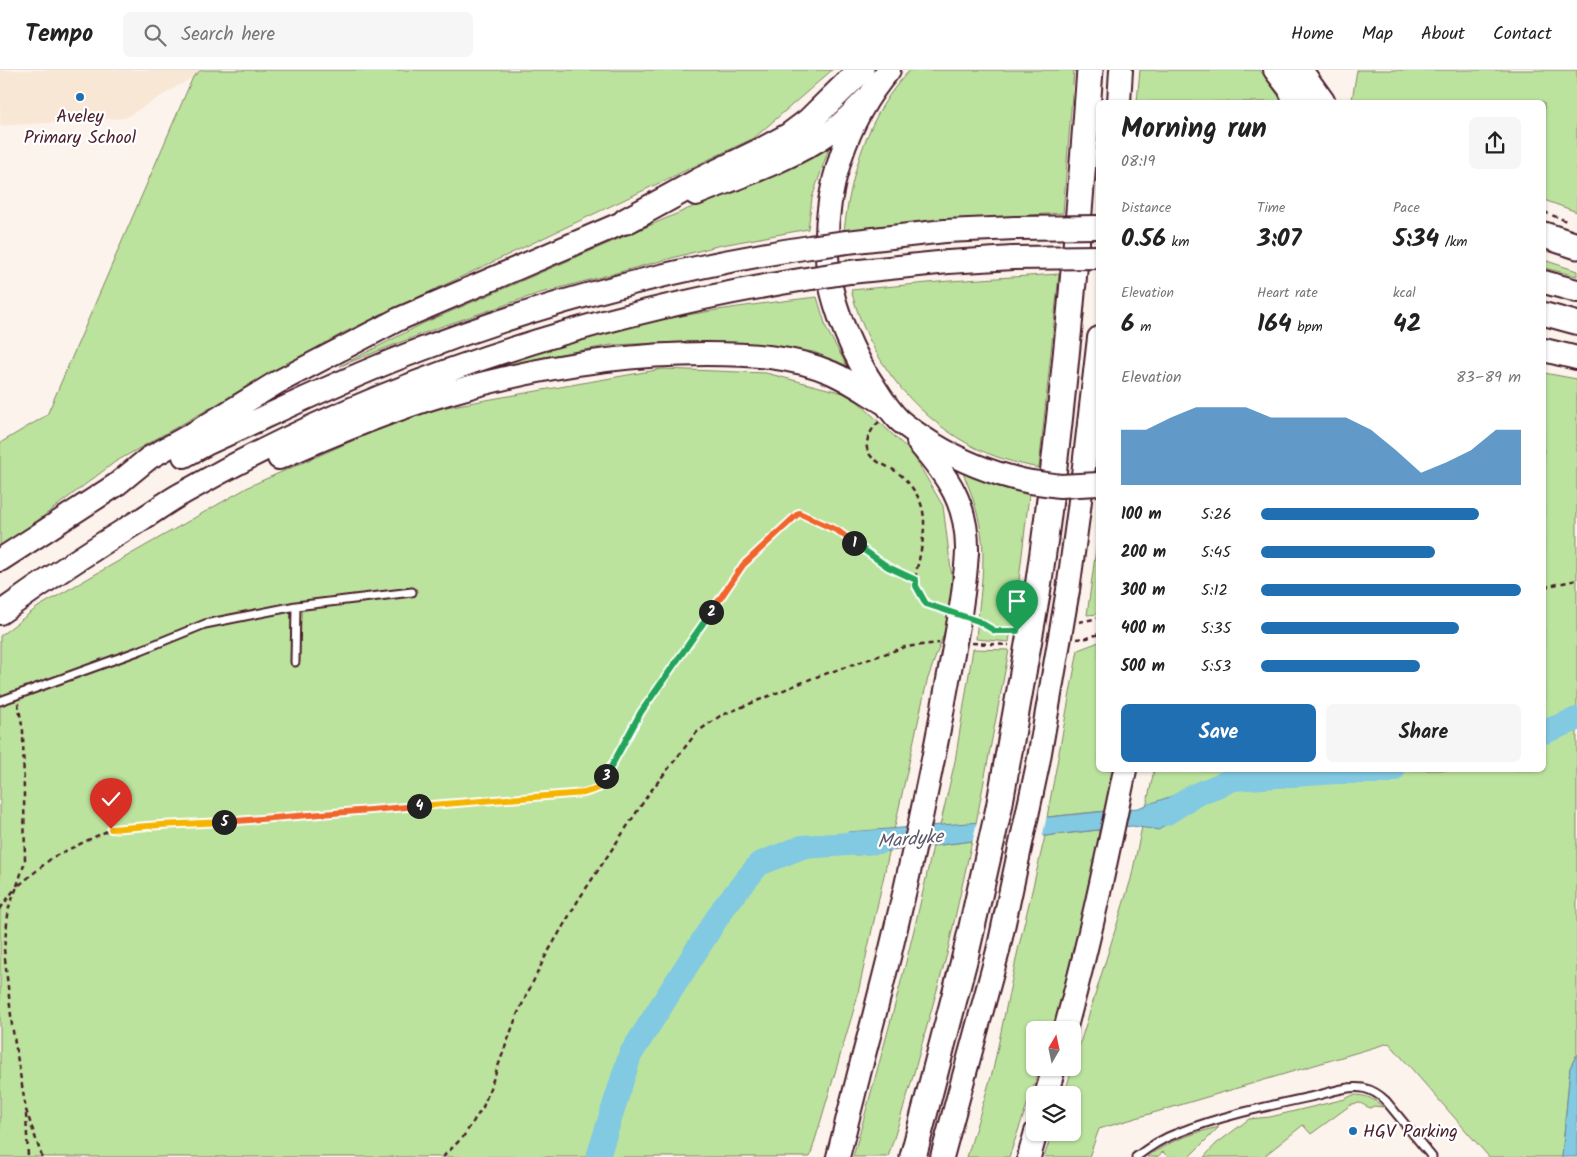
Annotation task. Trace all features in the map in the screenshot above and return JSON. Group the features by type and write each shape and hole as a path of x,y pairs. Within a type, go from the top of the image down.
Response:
{"highway":[{"path":"626,221 703,179 789,136 809,121 860,70"},
{"path":"0,560 116,485 149,458 276,383 384,327 626,221 746,174 814,143 842,123 866,100 889,70"},
{"path":"913,1157 966,953 1001,798 1037,594 1056,456 1065,372 1090,70"},
{"path":"1118,100 1121,70"},
{"path":"1275,70 1296,91 1317,100"},
{"path":"838,1157 894,938 932,764 964,585 967,552 964,523 954,488 934,460 892,412 860,363 843,326 831,282 827,257 830,207 836,172 847,138 866,100"},
{"path":"116,485 158,471 206,444 358,375 405,356 499,322 594,292 691,268 847,242 945,231 1096,227"},
{"path":"1546,235 1574,234"},
{"path":"1546,248 1577,258"},
{"path":"0,613 64,568 182,493 305,429 429,377 522,345 606,320 746,288 850,272 948,262 1013,258 1096,257"},
{"path":"1546,283 1577,291"},
{"path":"1546,315 1577,323"},
{"path":"1546,350 1577,358"},
{"path":"147,516 171,510 315,442 435,397 517,375 588,362 676,354 766,356 785,359 831,373 892,412 924,438 973,465 992,473 1031,482 1060,486 1096,484"},
{"path":"942,1157 998,951 1038,764 1080,509 1096,365"},
{"path":"1067,1021 1099,898 1125,772"},
{"path":"1029,1157 1033,1141"}],"lane":[{"path":"0,700 141,650 205,624 296,606 412,592"},
{"path":"295,662 296,606"},
{"path":"1136,1157 1166,1138 1207,1122 1349,1088 1364,1088 1378,1094 1386,1101 1432,1157"}],"path":[{"path":"1546,213 1574,234"},
{"path":"892,412 876,424 868,436 866,446 868,453 873,458 898,473 911,487 923,508 924,528 916,586 926,604 943,610"},
{"path":"0,909 17,887 53,857 111,829 228,822 584,793 599,788 617,759 641,712 743,565 799,513 838,531 888,567 916,580"},
{"path":"1546,587 1577,580"},
{"path":"969,618 995,631 1017,631"},
{"path":"1071,623 1096,619"},
{"path":"1069,640 1096,635"},
{"path":"443,1157 463,1137 483,1107 517,1015 545,957 579,899 650,792 697,732 720,716 813,678 905,647 929,643 948,643"},
{"path":"967,643 1013,645"},
{"path":"16,694 23,731 25,862 9,908 4,949 12,1025 26,1110 28,1157"},
{"path":"26,1110 42,1157"}],"shaded area":[{"name":"Aveley Primary School","path":"0,70 201,70 193,77 125,118 0,126"}],"green space":[{"path":"201,70 832,70 754,138 343,333 115,462 0,549 0,443 47,415 193,77"},
{"path":"910,70 1074,70 1063,213 946,220 844,231 851,187 864,145 883,105"},
{"path":"1140,70 1260,70 1282,100 1137,100"},
{"path":"1357,70 1577,70 1577,212 1546,201 1546,100 1352,100"},
{"path":"829,148 812,198 808,229 717,246 537,294 437,328 340,366 424,323"},
{"path":"1546,261 1577,271 1577,276 1546,268"},
{"path":"1059,274 1039,468 1004,459 970,445 948,432 910,399 894,380 868,337 851,290 950,281"},
{"path":"817,297 827,330 847,366 814,352 767,345 682,342 612,345 545,357 456,379 553,348 637,325 765,303"},
{"path":"662,369 766,373 851,395 912,453 943,506 955,602 927,681 856,1002 810,1157 0,1157 0,636 38,607 252,485 418,412"},
{"path":"1546,373 1577,379 1577,1054 1570,1068 1562,1157 1489,1157 1389,1043 1099,1129 1089,1157 1044,1157 1049,1141 1081,1141 1081,1086 1067,1086 1070,1076 1081,1076 1081,1040 1131,879 1154,772 1546,772"},
{"path":"963,473 995,486 1029,495 1017,597 1009,642 976,639 983,544 977,513"},
{"path":"1096,549 1096,614 1087,615"},
{"path":"1096,643 1096,772 1113,772 1105,811 1047,817 1078,650"},
{"path":"973,649 1009,650 976,823 940,826 955,761"},
{"path":"1099,830 1091,881 1073,957 1056,1021 1026,1021 1026,1076 1037,1076 1034,1086 1026,1086 1026,1108 1009,1157 967,1157 993,1070 1018,950 1045,836"},
{"path":"972,841 947,954 910,1087 888,1157 853,1157 906,963 933,846"},
{"path":"1353,1095 1369,1098 1383,1107 1374,1106 1370,1108 1360,1103 1352,1104 1311,1134 1303,1125 1263,1157 1204,1157 1216,1144 1249,1119 1270,1117 1345,1099"},
{"path":"1219,1127 1189,1157 1168,1157 1163,1152 1157,1157 1147,1157 1164,1146 1182,1138"}],"water":[{"path":"1183,792 1184,810 1159,830 1132,826 1045,836 973,841 857,855 847,853 848,832 1048,817 1138,808"},
{"path":"1577,1054 1577,1157 1562,1157 1570,1068"}],"pier":[{"path":"1047,815 1042,839 972,844 977,821"}],"waterway":[{"name":"Mardyke","path":"1546,731 1577,719"},
{"name":"Mardyke","path":"1154,815 1165,814 1195,795 1234,779 1337,772"},
{"name":"Mardyke","path":"1337,772 1384,772"},
{"name":"Mardyke","path":"598,1157 630,1055 724,907 759,864 802,847 879,842"}],"place":[{"name":"Aveley Primary School","path":"80,97"},
{"name":"HGV Parking","path":"1353,1131"}],"route":[{"path":"111,829 228,822 584,793 599,788 617,759 641,712 743,565 799,513 838,531 888,567 916,580 916,586 926,604 978,621 995,631 1017,631"}]}
